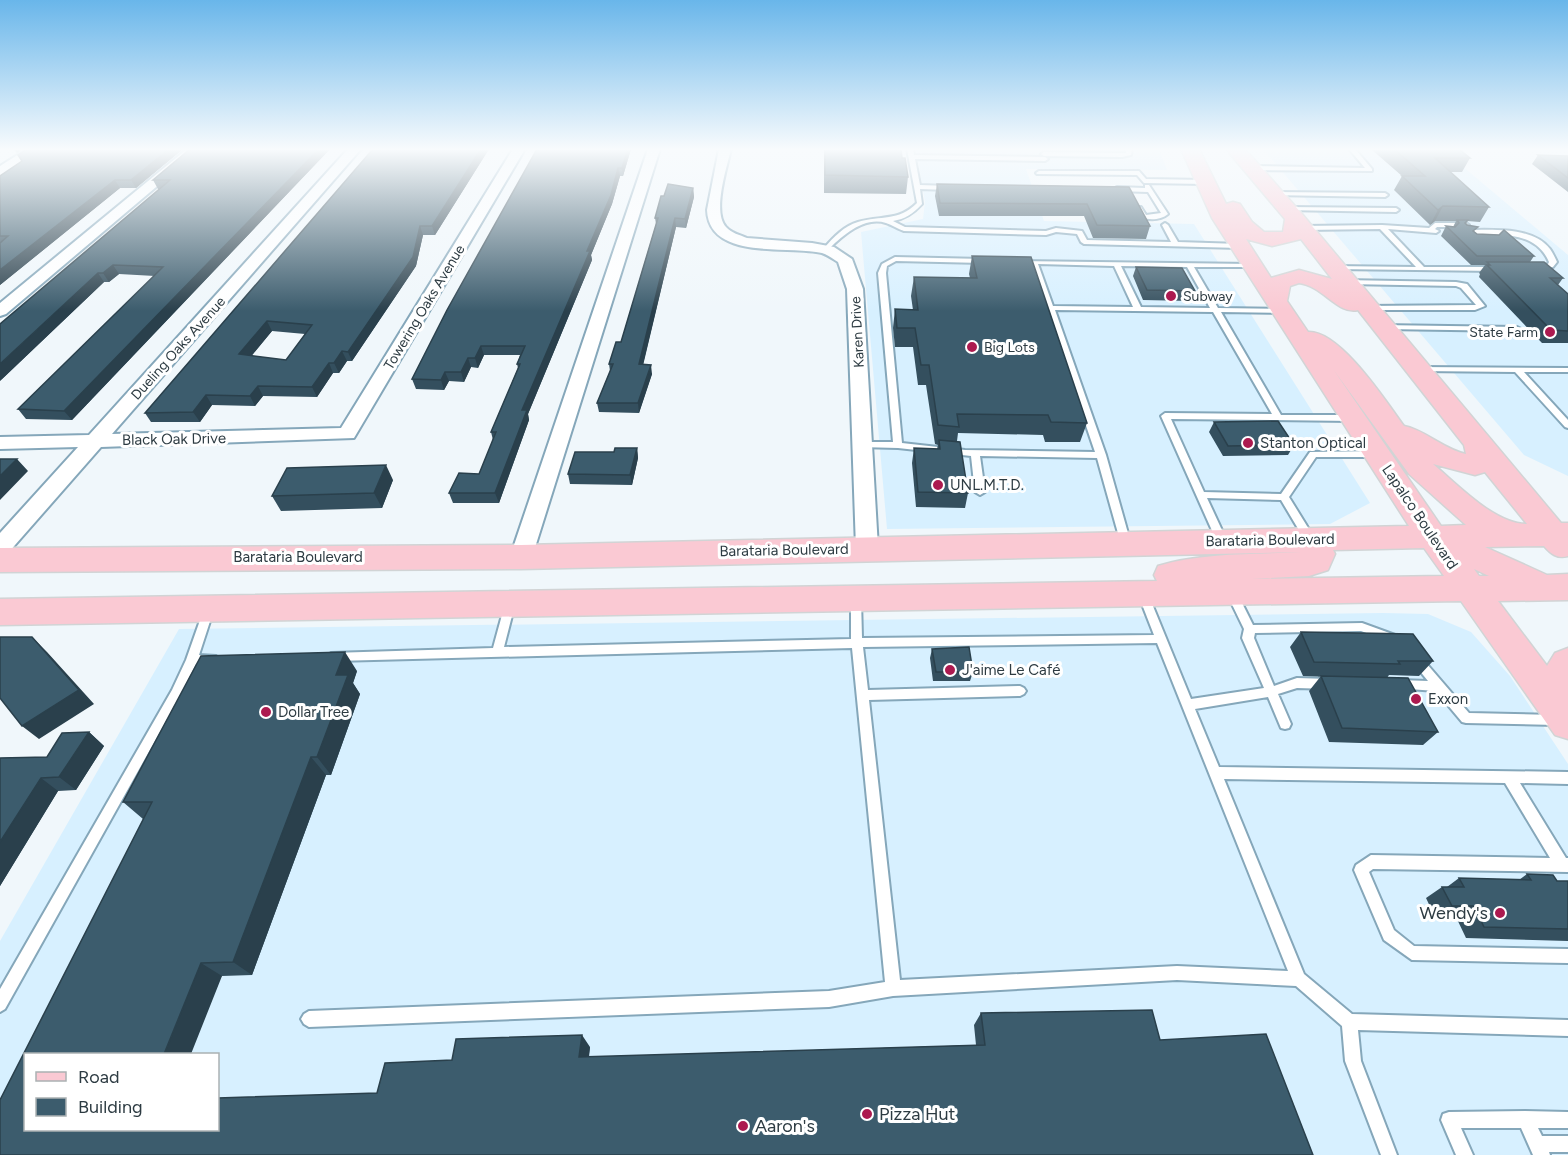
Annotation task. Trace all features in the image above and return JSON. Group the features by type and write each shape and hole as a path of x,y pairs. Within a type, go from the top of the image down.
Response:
{"main road":[{"name":"Lapalco Boulevard","path":"1215,203 1246,256 1377,454 1429,538 1567,710"},
{"path":"1231,203 1248,233 1262,239 1274,240 1293,236 1289,212"},
{"path":"1281,203 1478,445 1563,540"},
{"path":"1416,369 1322,281 1308,277 1286,278 1279,282 1282,311 1347,367 1419,467 1474,516 1568,562"},
{"path":"1382,417 1428,452 1452,461 1475,465 1482,460 1478,445"},
{"name":"Barataria Boulevard","path":"0,560 520,557 1429,538 1513,534 1563,540"},
{"path":"1429,538 1555,587 1568,607"},
{"path":"1143,594 1148,585 1162,576 1191,571 1317,562 1319,554 1310,539"},
{"path":"856,599 925,547"},
{"path":"794,600 867,548"},
{"path":"510,604 594,555"},
{"path":"437,605 520,557"},
{"path":"0,582 20,582 104,559"},
{"path":"0,612 1555,587"},
{"path":"1567,710 1565,667 1568,663"}],"street":[{"path":"0,311 130,203"},
{"name":"Dueling Oaks Avenue","path":"0,547 307,203"},
{"name":"Towering Oaks Avenue","path":"347,434 486,203"},
{"path":"520,557 636,203"},
{"path":"714,203 714,221 723,234 743,242 826,249"},
{"name":"Karen Drive","path":"826,249 845,259 855,289 867,548"},
{"name":"Black Oak Drive","path":"0,443 347,434"}],"lane":[{"path":"826,249 851,226 900,218 913,213 920,203"},
{"path":"1136,203 1144,217 1158,217 1165,214 1158,203"},
{"path":"1289,212 1340,203"},
{"path":"1289,212 1396,210"},
{"path":"1289,212 1343,227 1382,227 1445,233"},
{"path":"885,220 904,229 1080,232 1084,242 1176,244 1246,256"},
{"path":"1165,225 1176,244"},
{"path":"1430,231 1435,225 1479,225 1535,240 1551,256 1553,262 1551,266 1532,270"},
{"path":"1382,227 1419,269"},
{"path":"1467,235 1501,230"},
{"path":"1467,235 1523,237"},
{"path":"1467,235 1509,239 1523,237"},
{"path":"1011,261 1189,265 1246,256"},
{"path":"897,445 882,273 884,264 894,259 987,261"},
{"path":"1034,262 1101,455 1126,544"},
{"path":"1116,263 1137,309"},
{"path":"1189,265 1278,417"},
{"path":"1340,274 1419,269 1499,269"},
{"path":"1340,274 1456,284 1464,286 1481,306 1375,318"},
{"path":"1050,309 1282,311"},
{"path":"1375,318 1517,329"},
{"path":"1416,369 1568,370"},
{"path":"1518,370 1568,425"},
{"path":"1222,542 1165,416 1353,418"},
{"path":"862,445 897,445 975,453 1101,455"},
{"path":"975,453 980,492"},
{"path":"1284,497 1313,454 1377,454"},
{"path":"1200,495 1284,497"},
{"path":"1284,497 1310,539"},
{"path":"1231,592 1250,629 1248,638 1285,724"},
{"path":"1143,594 1299,979 1349,1022 1568,1028"},
{"path":"856,599 857,643 893,988"},
{"path":"497,652 510,604"},
{"path":"0,1004 176,693 192,660 209,609"},
{"path":"1250,629 1362,627 1408,648 1466,718 1567,710"},
{"path":"317,657 857,643 1161,639"},
{"path":"192,660 226,659"},
{"path":"1188,705 1271,692 1297,683 1344,684"},
{"path":"1391,685 1438,686"},
{"path":"863,696 1020,691"},
{"path":"1216,773 1568,778"},
{"path":"1509,777 1565,865"},
{"path":"1565,865 1371,862 1361,870 1389,935 1412,953 1568,956"},
{"path":"309,1019 829,999 893,988 1177,973 1299,979"},
{"path":"1349,1022 1353,1061 1389,1155"},
{"path":"1525,1119 1539,1149 1568,1144"},
{"path":"1465,1155 1449,1120 1568,1120"}],"shaded area":[{"path":"925,203 1038,203 1044,221 1194,224 1370,503 1330,524 887,529 861,232 923,219"},
{"path":"1309,203 1506,203 1568,255 1568,476 1524,455"},
{"path":"1428,614 1471,632 1510,676 1568,764 1568,1155 0,1155 0,941 179,629"}],"building":[{"path":"0,203 86,203 0,270 0,243 8,236 0,236"},
{"path":"143,203 267,203 64,411 18,409 163,267 113,265 103,273 98,273 0,364 0,324"},
{"path":"326,203 447,203 432,226 420,226 413,257 348,352 342,351 334,363 329,363 312,387 258,386 250,396 206,395 193,412 145,413","holes":["267,321 312,325 286,360 239,354"]},
{"path":"507,203 608,203 587,251 590,251 522,410 527,410 495,493 449,493 459,473 479,474 496,432 491,432 520,364 517,364 525,346 481,346 475,358 468,358 461,372 445,372 441,380 412,379 447,310"},
{"path":"659,203 689,203 685,219 675,218 639,364 651,365 638,403 597,403 613,364 609,364 616,342 621,342 658,218 655,218"},
{"path":"940,203 1138,203 1150,226 1097,225 1087,204"},
{"path":"1430,203 1484,203 1489,207 1443,206 1438,210"},
{"path":"1457,220 1468,220 1465,223 1467,225 1478,227 1473,231 1477,234 1499,235 1504,230 1534,256 1477,256 1446,226 1455,227 1459,223"},
{"path":"972,256 1031,257 1087,423 1051,422 1048,415 957,414 959,427 938,425 929,365 921,365 915,328 897,328 895,309 918,310 914,277 977,278"},
{"path":"1487,262 1544,262 1563,278 1550,278 1568,294 1568,331 1551,330 1487,265 1490,265"},
{"path":"1136,267 1182,268 1195,291 1147,290"},
{"path":"1278,421 1294,445 1228,446 1214,422"},
{"path":"939,440 960,442 968,493 918,492 914,448 940,449"},
{"path":"615,448 637,448 630,475 568,474 575,452 614,452"},
{"path":"0,459 17,459 0,476"},
{"path":"386,465 374,493 272,496 287,468"},
{"path":"1301,632 1413,634 1433,661 1398,661 1400,664 1314,662"},
{"path":"0,637 32,637 79,690 22,726 0,698"},
{"path":"969,647 973,672 936,672 932,649"},
{"path":"345,652 336,675 348,675 317,757 311,757 233,962 201,963 164,1053 24,1053 24,1131 219,1131 219,1098 377,1093 385,1063 452,1060 456,1039 582,1035 579,1057 985,1045 981,1013 1152,1010 1160,1040 1266,1034 1313,1155 0,1155 0,1100 152,802 123,802 201,656"},
{"path":"1321,676 1408,678 1438,732 1342,728"},
{"path":"89,732 59,777 41,778 0,842 0,758 47,757 62,733"},
{"name":"Wendy's","path":"1527,874 1553,875 1557,881 1568,881 1568,929 1484,927 1474,906 1452,906 1442,887 1464,887 1459,878 1531,880"}],"place":[{"name":"Subway","path":"1171,296"},
{"name":"State Farm","path":"1550,332"},
{"name":"Big Lots","path":"972,347"},
{"name":"Stanton Optical","path":"1248,443"},
{"name":"UNL.M.T.D.","path":"938,485"},
{"name":"J'aime Le Café","path":"950,670"},
{"name":"Exxon","path":"1416,699"},
{"name":"Dollar Tree","path":"266,712"},
{"name":"Wendy's","path":"1500,913"},
{"name":"Pizza Hut","path":"867,1114"},
{"name":"Aaron's","path":"743,1126"}]}
